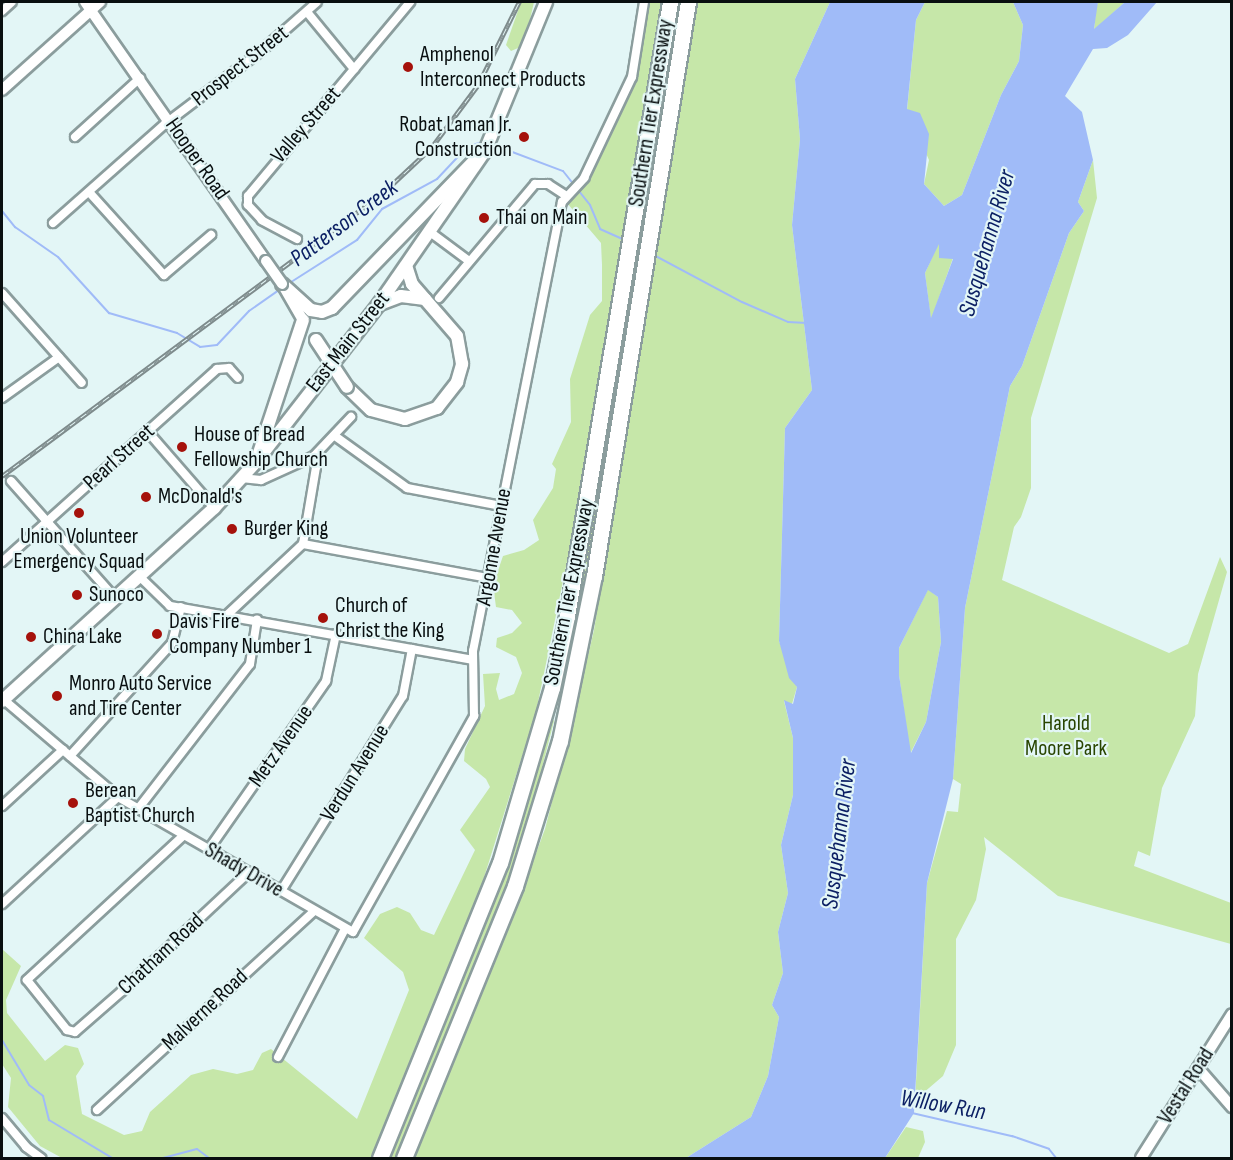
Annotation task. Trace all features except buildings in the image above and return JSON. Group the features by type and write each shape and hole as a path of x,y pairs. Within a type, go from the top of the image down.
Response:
{"highway":[{"name":"Southern Tier Expressway","path":"380,1158 500,863 532,764 567,616 670,2"},
{"name":"Southern Tier Expressway","path":"404,1158 515,886 560,741 582,645 649,251 688,2"}],"main road":[{"path":"537,2 537,15"},
{"path":"537,15 546,2"},
{"name":"East Main Street","path":"2,700 214,508 255,462 379,304 485,151 537,15"},
{"path":"282,284 296,303 311,310 332,308 485,151"},
{"path":"303,320 347,387 371,410 396,418 422,415 443,402 457,382 462,352 450,325 412,284 406,266"},
{"path":"379,304 401,296 425,299"},
{"path":"255,462 303,320"}],"street":[{"path":"2,10 12,2"},
{"path":"2,90 88,6 100,2"},
{"path":"307,12 317,2"},
{"name":"Valley Street","path":"297,239 262,220 248,205 248,196 410,2"},
{"path":"439,298 535,184 548,184 565,195 584,178 632,77 644,2"},
{"name":"Hooper Road","path":"88,6 170,120 282,284"},
{"name":"Prospect Street","path":"53,223 170,120 307,12 354,69"},
{"path":"75,138 140,78"},
{"path":"89,192 164,275 211,235"},
{"name":"Argonne Avenue","path":"278,1057 345,929 353,932 356,928 471,727 476,704 472,660 565,195"},
{"path":"430,232 469,261"},
{"path":"2,292 82,383"},
{"path":"296,303 303,320"},
{"path":"2,398 59,357"},
{"name":"Pearl Street","path":"2,562 217,369 229,368 238,378"},
{"path":"242,478 261,480 314,456 351,417"},
{"path":"147,432 214,508"},
{"path":"335,436 407,488 501,506"},
{"path":"227,615 303,544 316,467 314,456"},
{"path":"11,481 115,598"},
{"path":"303,544 489,578"},
{"path":"140,576 166,604 472,660"},
{"path":"70,756 172,643 181,607"},
{"path":"138,809 250,664 257,620"},
{"name":"Metz Avenue","path":"209,849 326,681 336,634"},
{"name":"Verdun Avenue","path":"281,891 403,696 412,649"},
{"name":"Shady Drive","path":"2,700 118,797 345,929"},
{"path":"2,806 63,750"},
{"path":"2,904 118,797"},
{"name":"Chatham Road","path":"184,835 27,980 31,989 70,1032 122,991 249,872"},
{"name":"Malverne Road","path":"97,1110 314,911"},
{"name":"Vestal Road","path":"1141,1158 1232,1014"},
{"path":"1198,1068 1232,1107"},
{"path":"2,1118 26,1147 41,1158"}],"green space":[{"path":"521,2 534,2 526,37 518,48 511,51 506,45"},
{"path":"649,2 664,2 570,547 536,712 470,922 375,1158 62,1158 40,1146 8,1107 11,1078 2,1064 2,949 21,966 6,1000 7,1013 45,1061 65,1045 78,1048 84,1064 76,1076 82,1114 124,1135 142,1131 150,1112 191,1075 213,1069 237,1074 253,1070 262,1053 271,1049 357,1119 409,990 403,972 364,938 380,914 397,907 410,913 421,930 434,935 475,850 460,830 490,787 486,779 464,761 465,749 485,706 483,674 500,673 496,689 499,700 514,694 522,673 516,657 496,647 497,638 512,633 522,623 512,610 496,607 493,585 503,556 524,550 539,540 533,520 553,488 556,469 552,464 571,422 570,379 590,315 602,301 602,265 601,243 567,203 581,184 637,71"},
{"path":"674,2 685,2 644,241 636,236"},
{"path":"695,2 830,2 795,79 800,139 792,225 812,390 785,428 779,641 797,687 792,704 784,701 793,738 793,795 781,845 788,893 778,932 783,973 772,1005 779,1017 768,1076 751,1117 686,1158 409,1158 507,932 545,829 574,716 594,630 652,259 680,112"},
{"path":"925,2 1013,2 1023,25 1019,61 1001,95 962,195 944,206 924,184 929,160 907,110 916,20"},
{"path":"1098,2 1125,2 1094,30 1096,9"},
{"name":"Harold Moore Park","path":"1093,160 1097,198 1031,418 1031,488 1021,517 1014,527 1002,580 1169,653 1188,644 1220,557 1227,572 1198,674 1195,716 1162,788 1150,856 1138,851 1134,866 1231,903 1231,944 1058,896 984,837 986,849 976,900 956,939 956,1045 943,1076 915,1100 927,883 947,811 958,812 961,784 953,779 965,608 1010,386 1022,366 1069,233 1084,211 1078,202"},
{"path":"939,242 953,258 931,320 925,273"},
{"path":"634,249 642,253 588,580 558,706 583,579"},
{"path":"928,589 938,597 941,642 926,722 910,754 899,675 899,648"},
{"path":"552,718 554,721 533,803 481,961 399,1158 385,1158"},
{"path":"906,1127 923,1131 925,1142 918,1158 885,1158"}],"water":[{"name":"Susquehanna River","path":"830,2 925,2 916,20 907,109 920,113 929,134 924,184 944,206 962,195 1001,95 1019,61 1023,25 1013,2 1098,2 1094,29 1125,2 1157,2 1128,35 1107,48 1093,49 1065,96 1082,112 1093,160 1078,202 1084,211 1069,233 1022,366 1010,386 965,608 953,779 927,883 914,1113 885,1158 686,1158 751,1117 768,1076 779,1017 772,1005 783,973 778,932 788,893 781,845 793,795 793,738 784,700 793,704 797,687 789,678 779,641 785,428 812,390 792,225 800,139 795,79","holes":["939,244 939,258 953,259 931,318 925,273","928,590 938,597 941,642 926,722 911,753 899,675 899,648"]}],"waterway":[{"name":"Patterson Creek","path":"288,284 357,240 382,209 437,179 468,146 483,142"},
{"name":"Patterson Creek","path":"491,144 563,171 590,205 600,229 625,240"},
{"name":"Patterson Creek","path":"2,211 15,227 58,257 109,313 177,333 200,347 217,345 249,311 281,289"},
{"name":"Patterson Creek","path":"652,254 742,302 788,322 807,323"},
{"path":"2,1040 29,1085 43,1096 49,1120 112,1158"},
{"name":"Willow Run","path":"912,1113 1012,1136 1049,1149 1056,1158"},
{"path":"163,1158 197,1149 209,1158"}],"railway":[{"path":"2,476 383,193 431,148 478,85 519,2"}],"place":[{"name":"Amphenol Interconnect Products","path":"408,67"},
{"name":"Robat Laman Jr. Construction","path":"524,137"},
{"name":"Thai on Main","path":"484,218"},
{"name":"House of Bread Fellowship Church","path":"182,447"},
{"name":"McDonald's","path":"146,497"},
{"name":"Union Volunteer Emergency Squad","path":"79,513"},
{"name":"Burger King","path":"232,529"},
{"name":"Sunoco","path":"77,595"},
{"name":"Church of Christ the King","path":"323,618"},
{"name":"Davis Fire Company Number 1","path":"157,634"},
{"name":"China Lake","path":"31,637"},
{"name":"Monro Auto Service and Tire Center","path":"57,696"},
{"name":"Berean Baptist Church","path":"73,803"}]}
